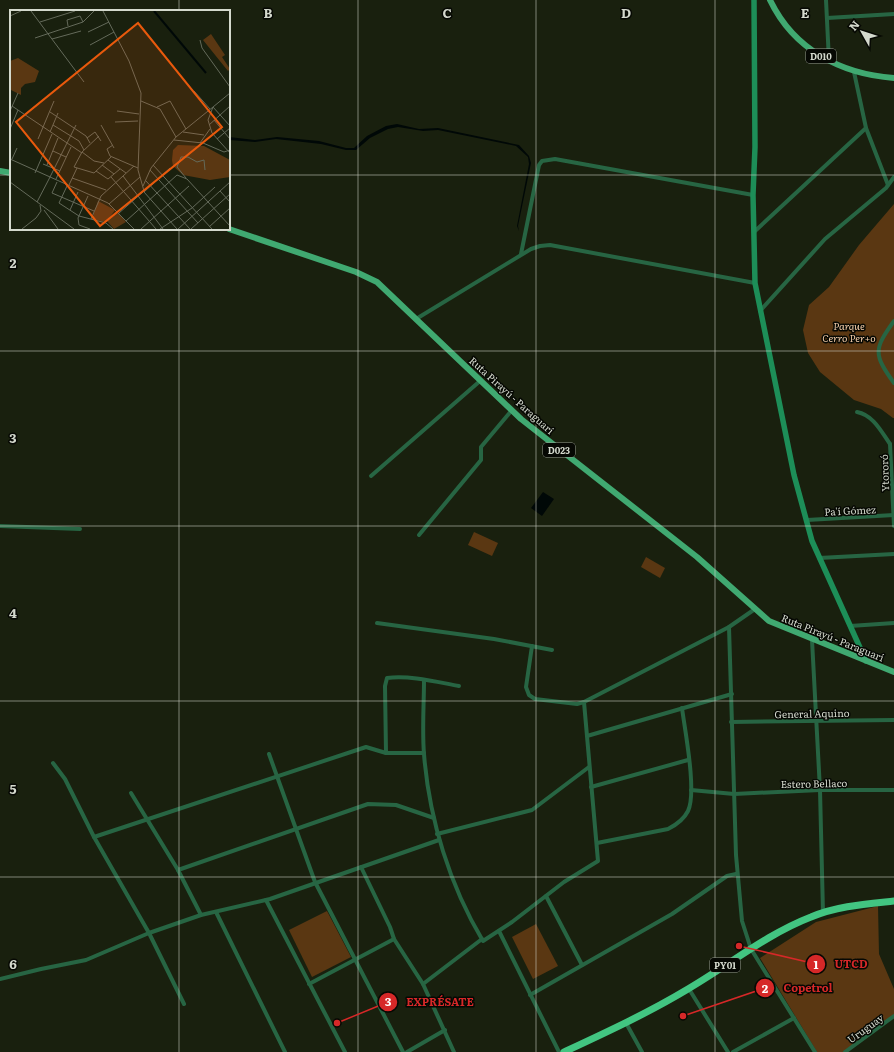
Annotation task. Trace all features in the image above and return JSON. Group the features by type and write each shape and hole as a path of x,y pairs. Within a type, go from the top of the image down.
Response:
{"highway":[{"name":"PY01","path":"564,1052 626,1023 688,989 792,925 823,912 894,901"}],"main road":[{"path":"754,0 755,146 753,195 755,283 794,475 812,540 866,661"},
{"name":"D010","path":"770,0 790,30 802,42 829,62 854,72 894,78"},
{"path":"0,171 10,173"},
{"name":"Ruta Pirayú - Paraguarí","path":"230,229 356,272 377,282 512,410 559,450 697,557 769,621 812,640 894,672"}],"street":[{"path":"826,0 829,62"},
{"path":"827,18 894,14"},
{"path":"854,72 866,128 888,185"},
{"path":"754,232 866,128"},
{"path":"521,254 539,164 542,161 555,159 753,195"},
{"path":"760,311 825,239 888,185 894,177"},
{"path":"416,318 521,254 540,246 550,246 755,283"},
{"path":"894,320 880,340 878,349 881,365 894,382"},
{"path":"371,476 480,381"},
{"path":"419,535 481,460 481,447 512,410"},
{"path":"857,412 865,414 874,422 892,444"},
{"name":"Ytororó","path":"892,444 894,526"},
{"name":"Pa'í Gómez","path":"807,520 894,515"},
{"path":"0,526 80,528"},
{"path":"819,558 894,554"},
{"path":"532,646 526,687 529,694 535,699 577,704 584,702 729,627 755,609"},
{"path":"376,623 494,639 552,650"},
{"path":"850,626 894,623"},
{"path":"729,627 736,874 742,921 751,949 815,1052"},
{"path":"812,640 820,790 823,912"},
{"path":"386,753 385,686 387,678 394,677 424,680 459,686"},
{"path":"424,680 424,753 437,834 470,920 484,942 564,882 598,860 584,702"},
{"path":"587,736 732,694"},
{"path":"597,843 668,829 678,824 688,812 692,801 682,708"},
{"name":"General Aquino","path":"731,722 894,720"},
{"path":"94,837 278,777 366,746 386,753 424,753"},
{"path":"269,754 297,828 315,882 403,1052"},
{"path":"591,787 688,760"},
{"path":"53,763 65,779 94,837 149,933 184,1004"},
{"path":"437,834 532,810 589,767"},
{"name":"Estero Bellaco","path":"691,790 734,794 820,790 894,790"},
{"path":"131,793 178,870 201,916"},
{"path":"178,870 368,804 396,805 434,818"},
{"path":"0,980 41,969 86,960 149,933 201,916 266,900 439,840"},
{"path":"361,867 390,927 394,939 423,984 454,1052"},
{"path":"530,995 672,914 727,876 736,874"},
{"path":"546,896 582,965"},
{"path":"266,900 345,1052"},
{"path":"216,912 285,1052"},
{"path":"499,931 559,1052"},
{"path":"309,984 394,939"},
{"path":"423,984 482,939"},
{"path":"688,989 728,1052"},
{"name":"Uruguay","path":"845,1052 894,1016"},
{"path":"733,1052 794,1018"},
{"path":"626,1023 642,1052"},
{"path":"407,1052 445,1030"}],"green space":[{"name":"Parque Cerro Per+o","path":"894,204 893,418 881,409 854,400 820,372 808,353 803,330 809,305 829,287 859,245"},
{"path":"474,532 498,543 492,556 468,545"},
{"path":"646,557 665,568 660,578 641,567"},
{"path":"878,906 879,954 894,989 894,1015 843,1052 817,1052 760,958 816,922"},
{"path":"327,911 351,957 312,977 289,930"},
{"path":"536,924 558,966 533,979 512,937"}],"shaded area":[{"path":"397,124 419,129 438,128 519,145 529,156 531,163 518,226 519,231 517,226 529,164 528,157 516,146 438,130 423,131 398,127 388,129 370,138 356,150 346,150 321,144 276,139 255,142 230,140 230,137 255,140 277,137 319,141 346,148 354,148 367,136 386,126"},
{"path":"543,492 554,499 542,516 531,508"}],"place":[{"name":"UTCD","path":"739,946"},
{"name":"Copetrol","path":"683,1016"},
{"name":"EXPRÉSATE","path":"337,1023"}]}
